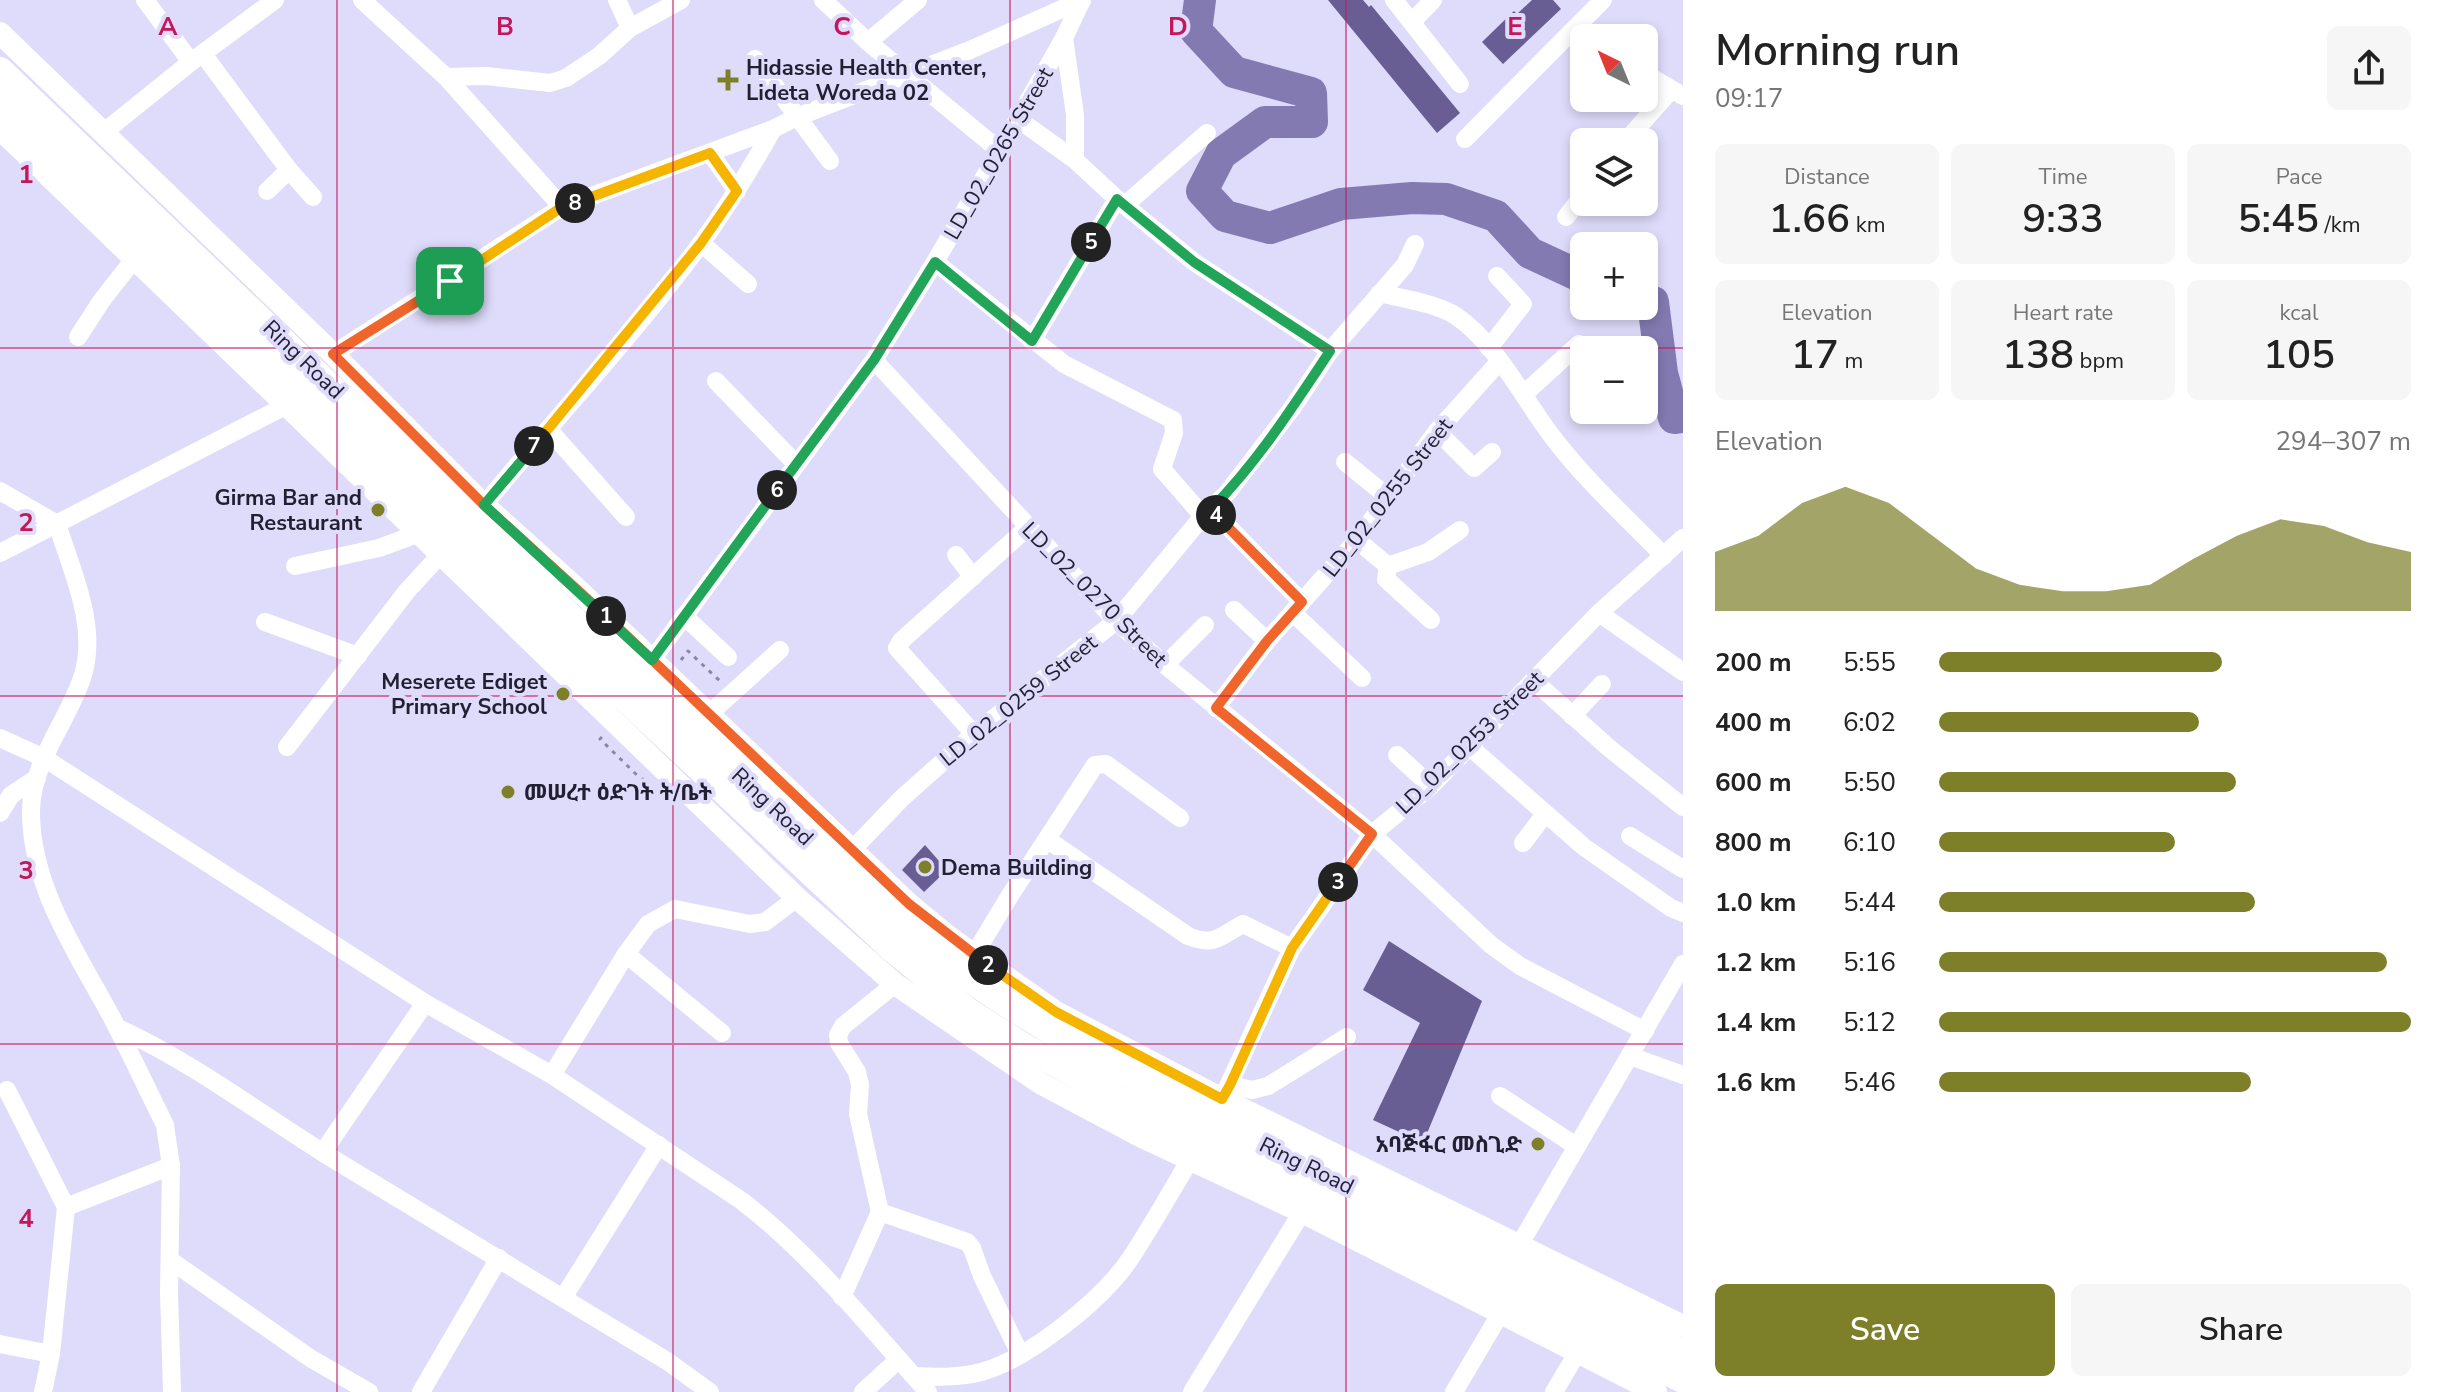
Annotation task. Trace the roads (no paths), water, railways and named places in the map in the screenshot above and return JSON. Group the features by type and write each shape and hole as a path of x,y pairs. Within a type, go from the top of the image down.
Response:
{"highway":[{"name":"Ring Road","path":"0,70 569,615 939,959 998,1001 1100,1060 1683,1352"},
{"name":"Ring Road","path":"0,100 619,693 892,949 967,1010 1020,1044 1119,1099 1683,1380"}],"main road":[{"path":"0,33 333,354 484,505 909,904 974,955 1056,1012 1226,1092 1683,1326"},
{"path":"0,129 797,898 895,984 1040,1083 1656,1392"}],"street":[{"path":"145,0 313,197"},
{"path":"104,132 275,0"},
{"path":"362,0 446,77 562,207"},
{"path":"617,0 630,28"},
{"path":"446,77 486,76 550,83 566,78 599,56 630,28 681,0"},
{"path":"823,0 868,42 999,150"},
{"path":"868,42 918,0"},
{"path":"333,354 562,207 773,129 970,50 1082,0"},
{"name":"LD_02_0265 Street","path":"652,660 874,360 1018,119 1082,0"},
{"path":"1394,0 1460,84"},
{"path":"1412,22 1433,0"},
{"path":"1588,24 1603,0"},
{"name":"LD_02_0265 Street","path":"1064,38 1075,115 1075,160"},
{"path":"1465,139 1570,45"},
{"path":"755,59 830,161"},
{"path":"1640,128 1677,93 1658,81"},
{"path":"1018,119 1075,160 1194,262 1330,351"},
{"path":"484,505 701,243 737,191 773,129"},
{"path":"1032,341 1121,202 1207,133"},
{"path":"710,153 737,191"},
{"path":"267,191 289,170"},
{"path":"1566,217 1570,212"},
{"path":"701,243 748,284"},
{"name":"LD_02_0259 Street","path":"852,850 902,798 974,734 1116,621 1228,492 1293,407 1330,351 1405,265 1415,244"},
{"path":"78,337 135,258"},
{"path":"935,262 1064,364 1173,420 1174,433 1162,469 1362,678"},
{"name":"LD_02_0255 Street","path":"1216,708 1267,641 1357,540 1494,355 1523,304 1497,276"},
{"path":"1380,293 1440,309 1457,317 1494,355 1551,435 1582,471 1664,556"},
{"path":"1524,394 1570,352"},
{"name":"LD_02_0270 Street","path":"874,360 1116,621 1165,665 1372,834 1491,945 1520,966 1645,1031"},
{"path":"716,381 796,464"},
{"path":"0,553 287,405"},
{"path":"549,430 626,517"},
{"path":"1437,431 1474,468 1492,452"},
{"path":"1345,462 1388,497"},
{"path":"0,491 57,524 82,604 88,645 82,677 44,758 31,813 45,890 165,1125 171,1166 172,1392"},
{"path":"974,734 897,648 901,641 1028,527"},
{"path":"1388,566 1428,552 1460,530"},
{"path":"295,566 379,548 417,534"},
{"name":"LD_02_0253 Street","path":"1226,1092 1292,948 1372,834 1431,786 1471,748 1599,613 1683,538"},
{"path":"1357,540 1388,566"},
{"path":"287,747 407,591 440,555"},
{"path":"956,555 973,577"},
{"path":"1388,566 1386,579 1431,620"},
{"path":"1234,610 1267,641"},
{"path":"1599,613 1683,672"},
{"path":"684,616 728,657"},
{"path":"265,622 358,656"},
{"path":"1165,665 1205,625"},
{"path":"709,714 780,650"},
{"path":"1533,680 1683,807"},
{"path":"1572,716 1602,684"},
{"path":"0,738 44,758 425,1003 552,1075 659,1145 771,1224 928,1392"},
{"path":"1471,748 1584,847 1671,908 1683,913"},
{"path":"1397,755 1431,786"},
{"path":"974,955 1088,774 1100,763 1106,764 1180,818"},
{"path":"0,813 11,795 37,778"},
{"path":"1523,843 1545,814"},
{"path":"1630,836 1683,869"},
{"path":"1048,840 1188,936 1211,942 1243,924 1292,948"},
{"path":"552,1075 626,954 648,924 675,909 750,924 765,922 797,898"},
{"path":"626,954 722,1033"},
{"path":"1520,1244 1683,964"},
{"path":"842,1297 880,1212 858,1114 860,1085 857,1072 839,1043 838,1035 843,1026 895,984"},
{"path":"323,1152 425,1003"},
{"path":"118,1028 155,1045 323,1152 667,1361 710,1392"},
{"path":"1226,1092 1268,1086 1347,1037"},
{"path":"1630,1056 1683,1075"},
{"path":"2,1089 66,1207 51,1354 43,1392"},
{"path":"1500,1096 1576,1146"},
{"path":"563,1298 659,1145"},
{"path":"914,1376 969,1375 985,1371 1020,1354 1067,1323 1107,1288 1129,1260 1190,1160"},
{"path":"66,1207 171,1166"},
{"path":"880,1212 967,1242 1020,1354"},
{"path":"1192,1392 1302,1212"},
{"path":"421,1392 499,1258"},
{"path":"170,1260 310,1358 369,1392"},
{"path":"1454,1392 1500,1314"},
{"path":"0,1344 51,1354"},
{"path":"1554,1392 1577,1353"},
{"path":"863,1392 898,1360"}],"waterway":[{"path":"1200,0 1196,31 1234,72 1311,93 1312,122 1265,122 1221,154 1202,191 1225,216 1270,228 1341,204 1412,198 1446,199 1496,216 1530,253 1570,272"},
{"path":"1655,320 1662,373 1674,418 1683,417"}],"place":[{"name":"Hidassie Health Center, Lideta Woreda 02","path":"728,80"},
{"name":"Girma Bar and Restaurant","path":"378,510"},
{"name":"Meserete Ediget Primary School","path":"563,694"},
{"name":"መሠረተ ዕድገት ት/ቤት","path":"508,792"},
{"name":"Dema Building","path":"925,867"},
{"name":"አባጅፋር መስጊድ","path":"1538,1144"}]}
